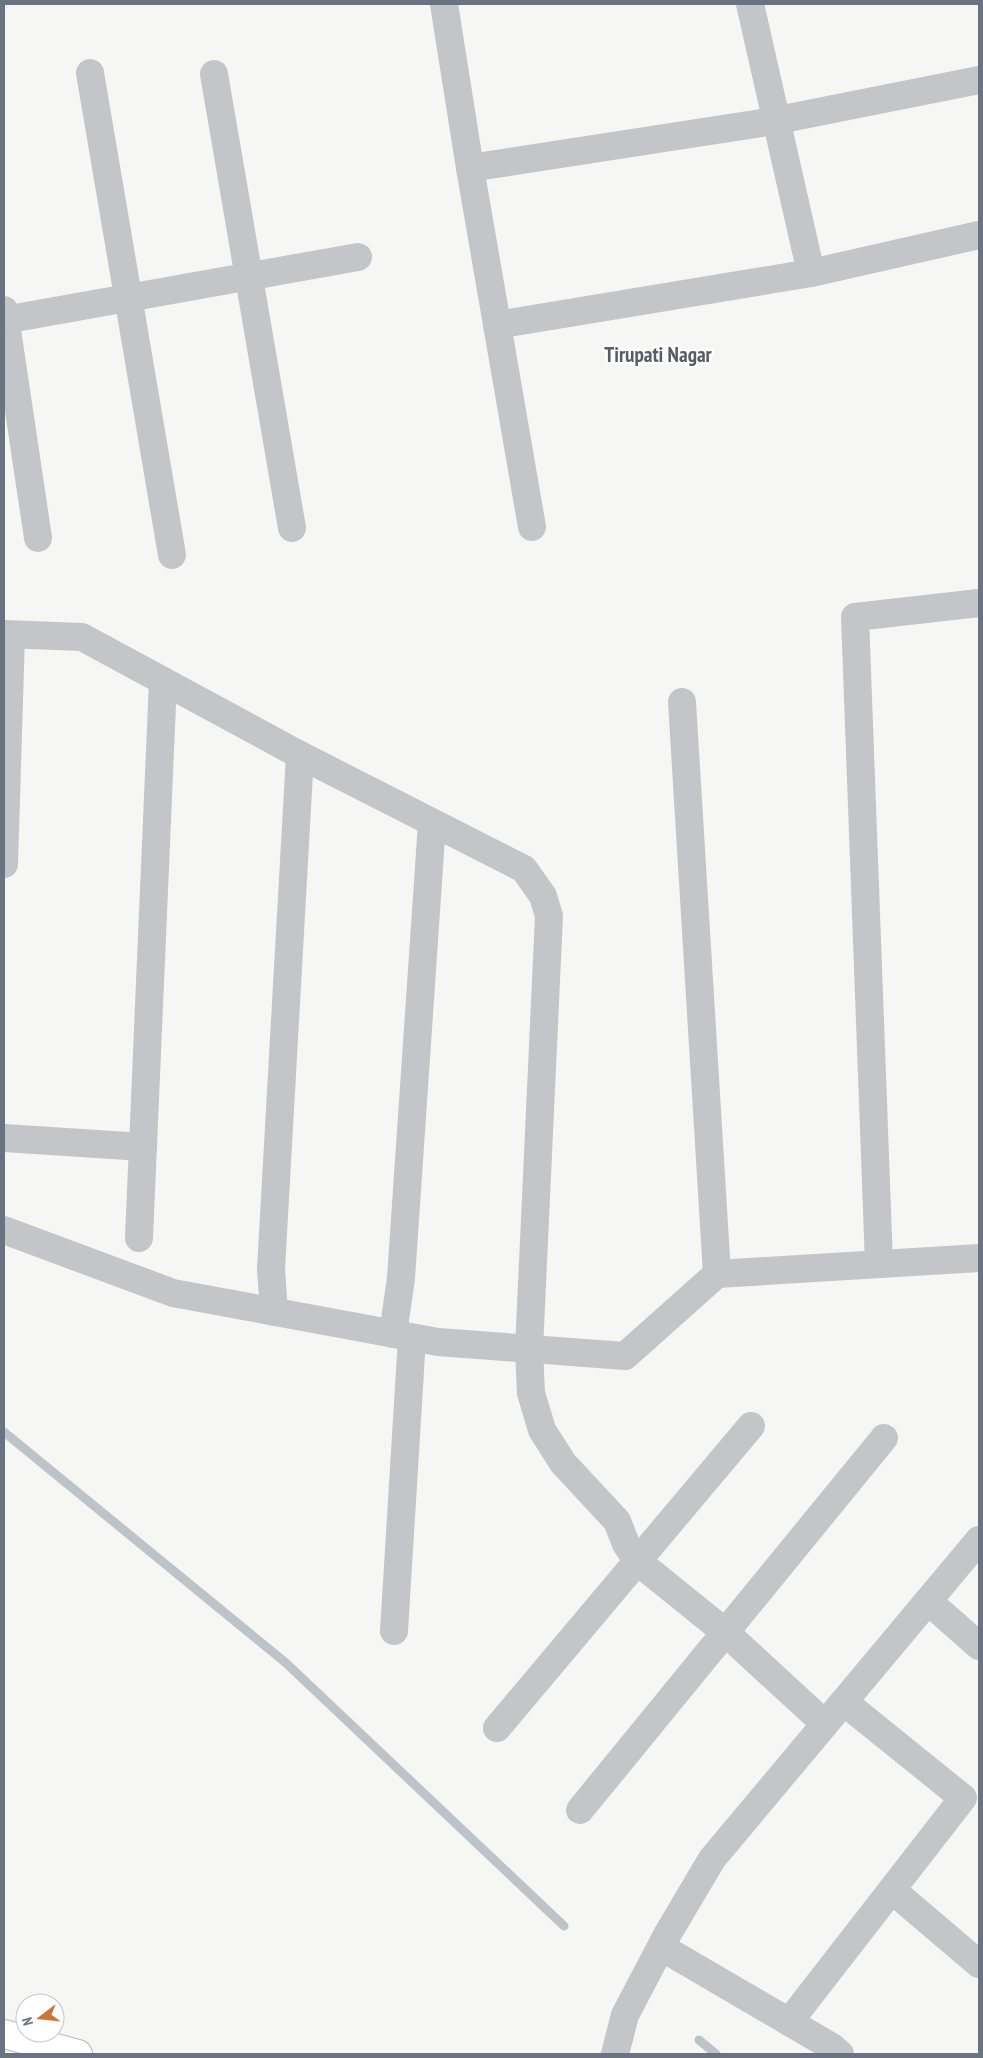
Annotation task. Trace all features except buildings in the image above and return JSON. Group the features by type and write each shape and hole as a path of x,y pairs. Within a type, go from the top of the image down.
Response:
{"street":[{"path":"444,4 470,168 532,527"},
{"path":"750,4 811,273"},
{"path":"90,73 172,555"},
{"path":"214,74 292,528"},
{"path":"470,168 776,120 979,80"},
{"path":"497,324 811,273 979,235"},
{"path":"38,538 4,316 128,299 358,257"},
{"path":"878,1264 855,617 979,603"},
{"path":"4,864 8,634 82,637 300,756 524,869 543,896 549,916 529,1349 531,1393 542,1430 563,1464 617,1521 626,1544 637,1561 726,1632 825,1724"},
{"path":"139,1238 163,680"},
{"path":"682,702 717,1274"},
{"path":"274,1312 271,1269 300,756"},
{"path":"394,1631 402,1336 401,1278 432,823"},
{"path":"4,1138 143,1146"},
{"path":"4,1230 173,1293 438,1342 625,1356 717,1274 979,1258"},
{"path":"497,1728 750,1426"},
{"path":"580,1810 884,1438"},
{"path":"615,2054 625,2015 661,1947 712,1859 979,1540"},
{"path":"928,1601 979,1646"},
{"path":"789,2022 962,1798 844,1702"},
{"path":"892,1890 979,1964"},
{"path":"661,1947 832,2047 840,2054"},
{"path":"4,2034 78,2054"}],"waterway":[{"path":"4,1432 286,1663 564,1926"},
{"path":"699,2040 716,2054"}],"district":[{"name":"Tirupati Nagar","path":"658,355"}]}
